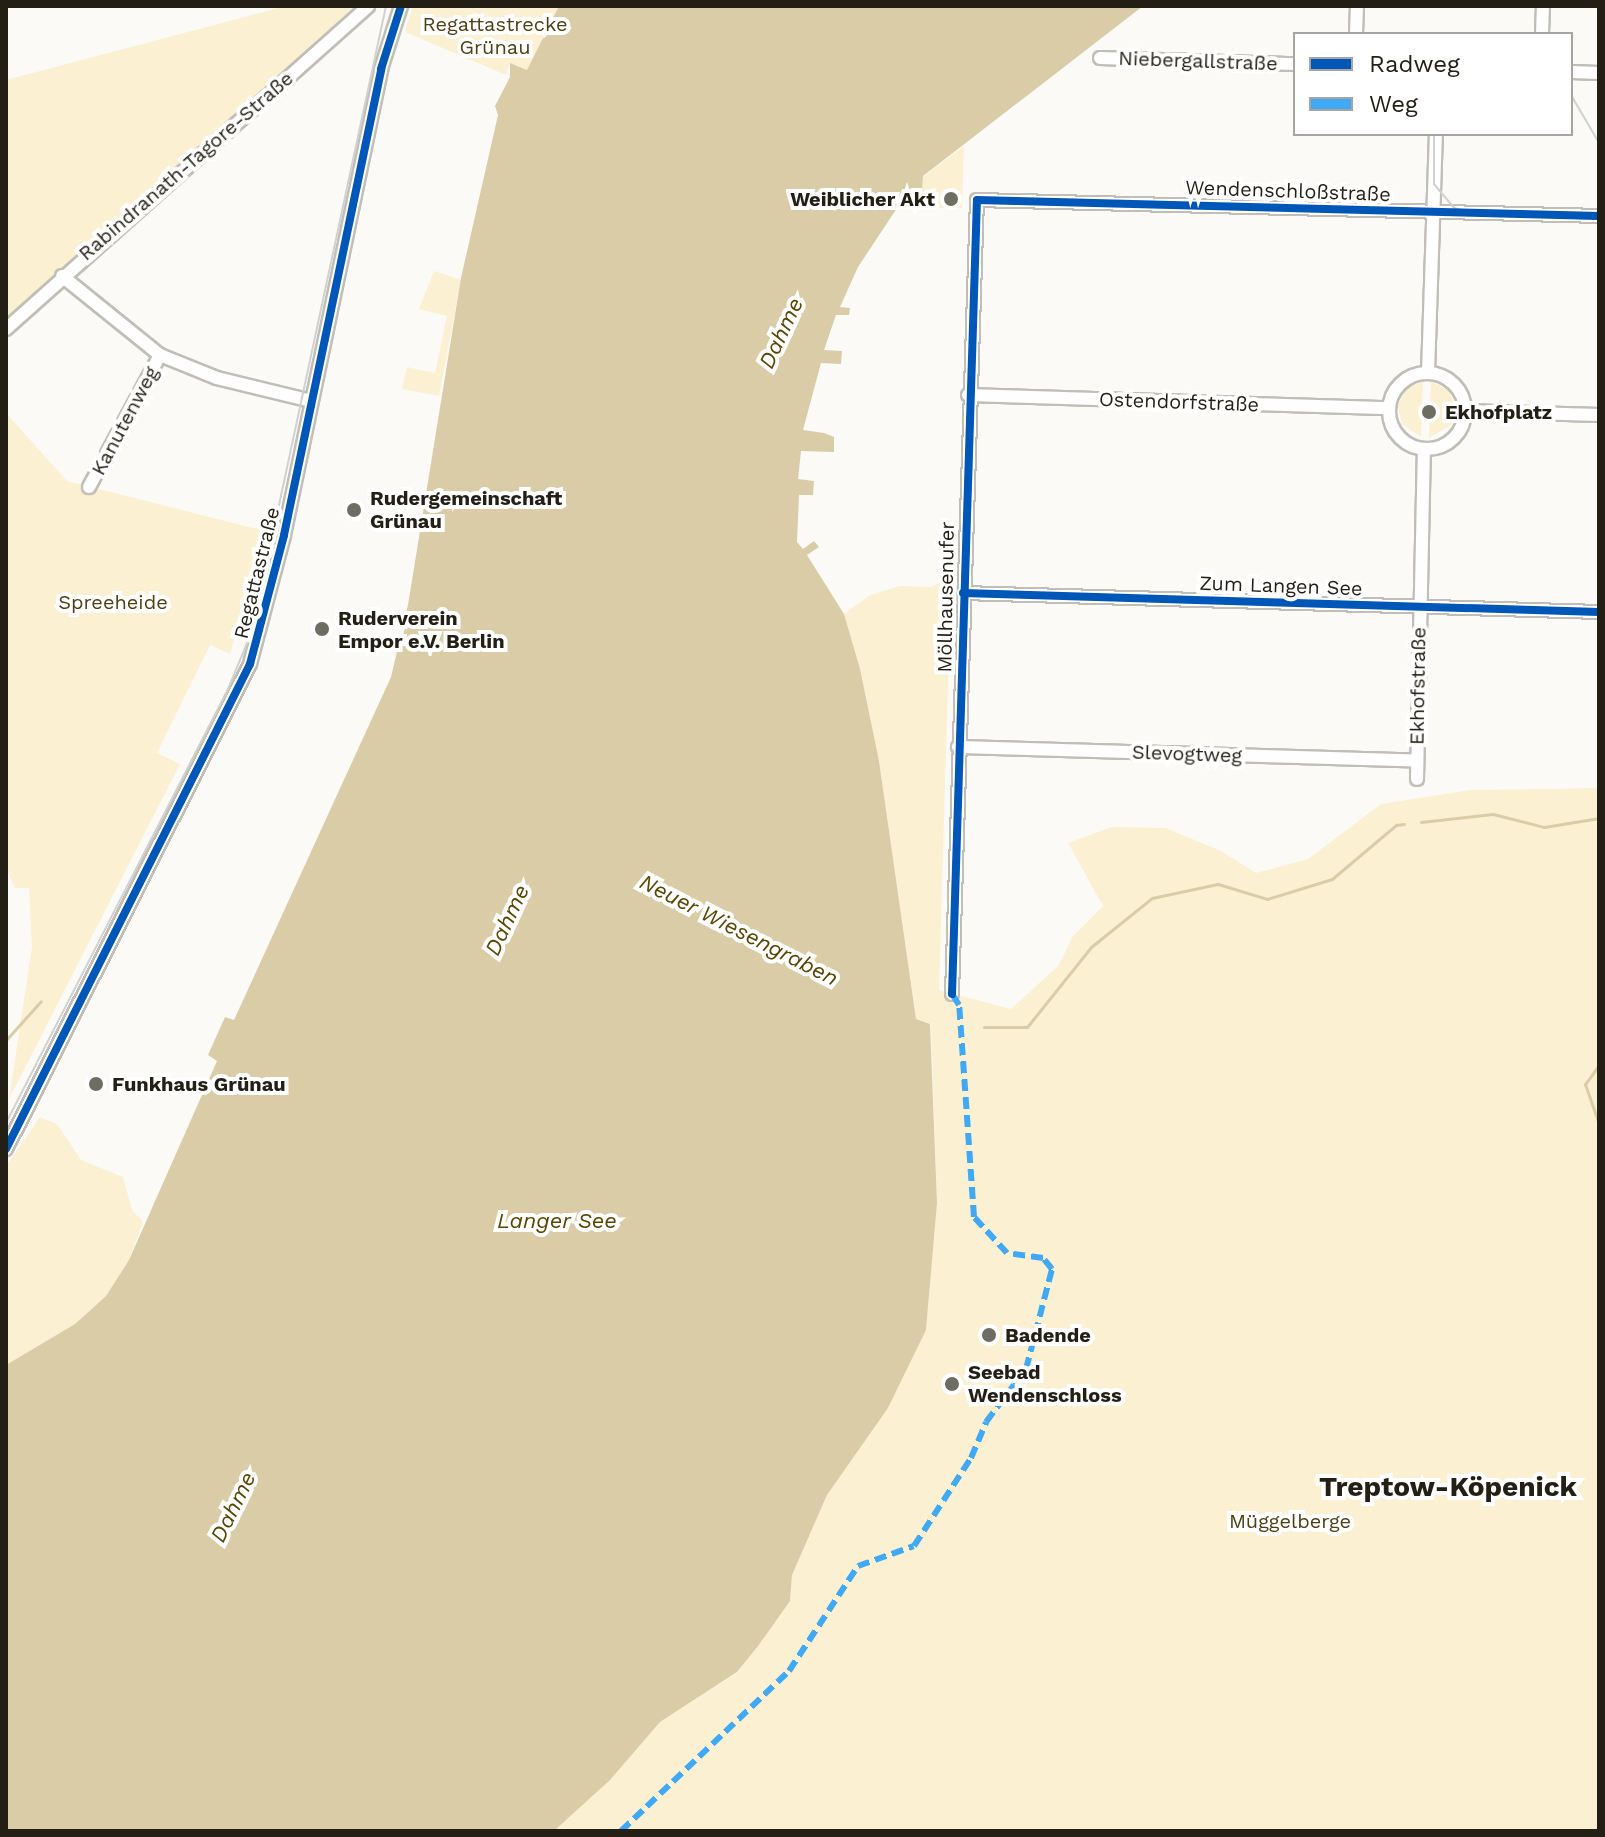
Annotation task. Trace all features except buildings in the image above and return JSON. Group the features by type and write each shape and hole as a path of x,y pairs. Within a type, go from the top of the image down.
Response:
{"street":[{"name":"Rabindranath-Tagore-Straße","path":"6,329 368,6"},
{"name":"Regattastraße","path":"6,1149 250,664 269,604 381,69 401,6"},
{"path":"1356,32 1357,6"},
{"path":"1542,32 1543,6"},
{"name":"Niebergallstraße","path":"1100,58 1293,64"},
{"path":"1573,72 1599,73"},
{"path":"1428,373 1436,136"},
{"name":"Wendenschloßstraße","path":"977,200 1599,216"},
{"name":"Möllhausenufer","path":"952,994 968,395 977,200"},
{"path":"62,276 160,355 283,395 311,401"},
{"name":"Kanutenweg","path":"89,487 160,355"},
{"path":"1428,373 1450,381 1465,411 1448,443 1424,449 1395,431 1389,408 1397,387 1428,373"},
{"name":"Ostendorfstraße","path":"968,395 1389,408"},
{"path":"1465,411 1599,415"},
{"name":"Ekhofstraße","path":"1417,779 1424,449"},
{"name":"Zum Langen See","path":"963,593 1599,612"},
{"name":"Slevogtweg","path":"958,747 1417,761"}],"green space":[{"path":"286,6 356,6 6,338 6,80"},
{"name":"Regattastrecke Grünau","path":"413,6 559,6 527,70 510,63 506,75 405,32"},
{"path":"964,146 962,208 921,208 923,177"},
{"path":"434,271 461,280 439,396 402,389 407,367 435,373 447,316 419,309"},
{"path":"1423,381 1421,437 1402,424 1398,406 1407,388"},
{"path":"1431,381 1449,391 1456,409 1451,425 1429,438"},
{"name":"Spreeheide","path":"6,413 67,481 265,531 230,654 210,645 157,753 180,764 9,1099 32,947 29,888 15,888 6,868"},
{"name":"Müggelberge","path":"951,580 939,990 1011,1009 1059,965 1073,936 1103,906 1068,843 1112,827 1166,828 1221,851 1256,873 1308,859 1381,804 1470,790 1599,788 1599,1831 554,1831 610,1780 660,1722 737,1673 790,1601 792,1575 827,1495 888,1408 926,1330 937,1203 931,1024 916,1019 879,761 844,614 870,595 900,586 931,587"},
{"path":"40,1117 57,1124 81,1160 123,1177 132,1210 143,1222 129,1260 106,1296 75,1324 6,1365 6,1166"}],"water":[{"name":"Langer See","path":"559,6 1143,6 923,176 921,208 904,207 903,199 858,267 840,307 850,308 849,315 836,315 824,350 842,351 841,364 821,363 803,430 834,437 834,452 801,451 798,479 814,481 813,495 799,495 797,542 803,549 814,541 819,547 807,555 844,614 860,669 879,761 916,1019 930,1024 937,1203 926,1330 888,1408 827,1495 792,1575 790,1601 758,1646 737,1672 660,1722 610,1780 554,1831 6,1831 6,1365 75,1324 106,1296 129,1260 217,1061 208,1055 225,1017 234,1020 391,677 408,605 461,278 498,115 495,106 510,77 510,63 527,70"}],"waterway":[{"path":"1421,822 1493,814 1544,827 1599,818"},
{"path":"984,1027 1027,1027 1091,947 1152,898 1218,884 1267,899 1332,879 1396,825 1404,824"},
{"path":"6,1040 41,1001"},
{"path":"1599,1065 1585,1084 1599,1124"}],"tram line":[{"path":"6,1123 228,689 252,631 386,6"},
{"path":"1573,98 1599,143"},
{"path":"1434,136 1434,184 1454,208 1475,214 1599,219"}],"marked path":[{"path":"621,1831 789,1671 858,1566 914,1546 971,1458 986,1422 1026,1369 1052,1269 1043,1258 1007,1253 974,1217 959,1005 952,994"}],"cycle path":[{"path":"6,1149 250,664 284,535 381,69 401,6"},
{"path":"952,994 977,200 1599,216"},
{"path":"963,593 1599,612"}],"place":[{"name":"Weiblicher Akt","path":"951,199"},
{"name":"Ekhofplatz","path":"1429,412"},
{"name":"Rudergemeinschaft Grünau","path":"354,510"},
{"name":"Ruderverein Empor e.V. Berlin","path":"322,629"},
{"name":"Funkhaus Grünau","path":"96,1084"},
{"name":"Badende","path":"989,1335"},
{"name":"Seebad Wendenschloss","path":"952,1384"}],"district":[{"name":"Treptow-Köpenick","path":"1448,1487"}],"water label":[{"name":"Dahme","path":"781,333"},
{"name":"Dahme","path":"507,920"},
{"name":"Neuer Wiesengraben","path":"739,930"},
{"name":"Dahme","path":"233,1507"}]}
